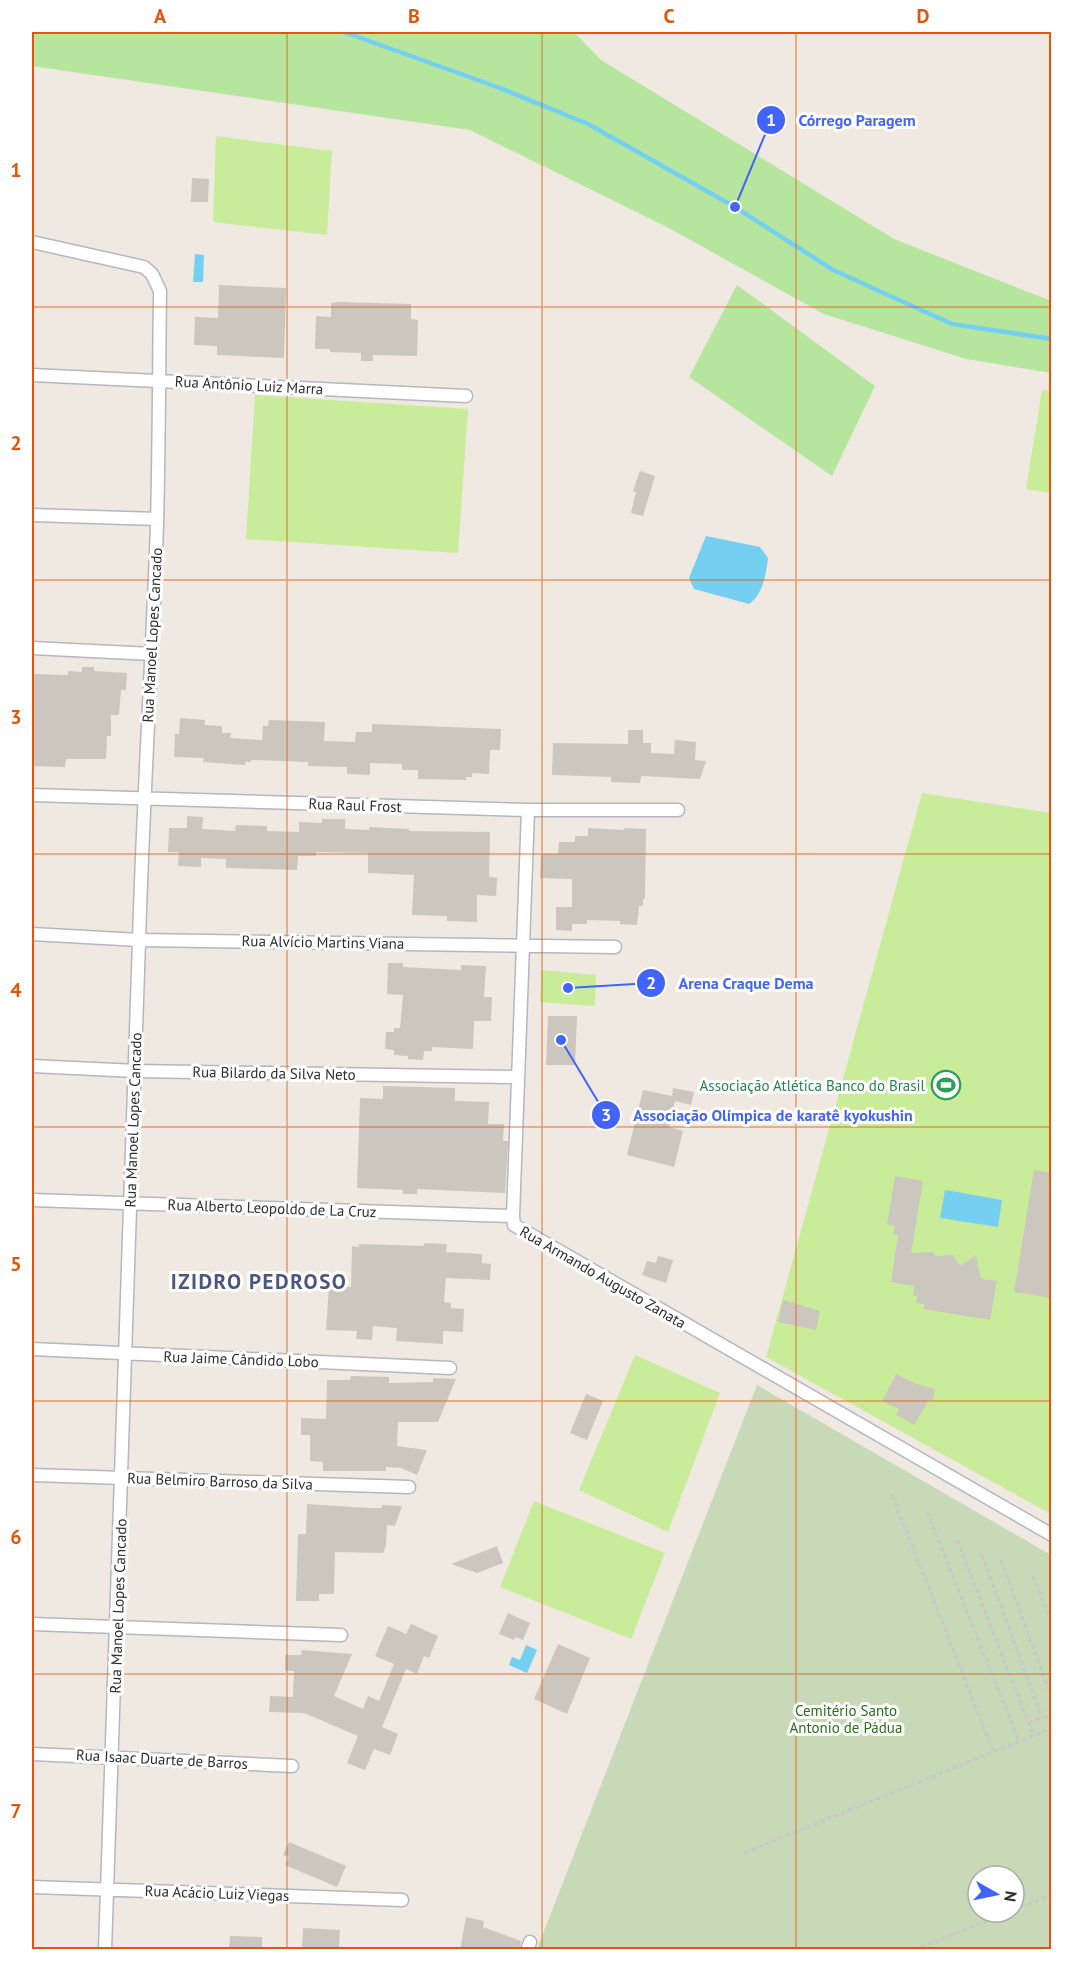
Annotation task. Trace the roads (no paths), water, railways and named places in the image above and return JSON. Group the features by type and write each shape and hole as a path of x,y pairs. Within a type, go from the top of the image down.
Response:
{"street":[{"name":"Rua Manoel Lopes Cancado","path":"32,243 144,267 152,274 160,291 157,519 129,1203 127,1354 105,1950"},
{"name":"Rua Antônio Luiz Marra","path":"32,375 466,396"},
{"path":"32,515 157,519"},
{"path":"32,648 152,654"},
{"name":"Rua Raul Frost","path":"32,795 528,810 678,810"},
{"name":"Rua Armando Augusto Zanata","path":"528,810 517,1077 514,1226 1052,1536"},
{"name":"Rua Alvício Martins Viana","path":"32,934 139,940 615,947"},
{"name":"Rua Bilardo da Silva Neto","path":"32,1066 136,1071 517,1077"},
{"name":"Rua Alberto Leopoldo de La Cruz","path":"32,1200 513,1216"},
{"name":"Rua Jaime Cândido Lobo","path":"32,1349 450,1368"},
{"name":"Rua Belmiro Barroso da Silva","path":"32,1475 409,1487"},
{"path":"32,1624 341,1635"},
{"name":"Rua Isaac Duarte de Barros","path":"32,1754 292,1766"},
{"name":"Rua Acácio Luiz Viegas","path":"32,1887 402,1900"}],"water":[{"path":"195,254 204,255 203,282 193,282"},
{"path":"706,536 760,547 768,558 761,590 749,604 694,589 689,578"},
{"path":"945,1190 1002,1200 998,1227 940,1218"},
{"path":"526,1645 537,1650 527,1673 509,1665 512,1657 520,1660"}],"waterway":[{"path":"344,32 500,88 588,124 735,207 833,270 952,324 1052,339"}],"place":[{"name":"Córrego Paragem","path":"735,207"},
{"name":"Arena Craque Dema","path":"568,988"},
{"name":"Associação Olímpica de karatê kyokushin","path":"561,1040"},
{"name":"Associação Atlética Banco do Brasil","path":"946,1085"}],"district":[{"name":"IZIDRO PEDROSO","path":"259,1281"}],"park label":[{"name":"Cemitério Santo Antonio de Pádua","path":"846,1718"}]}
